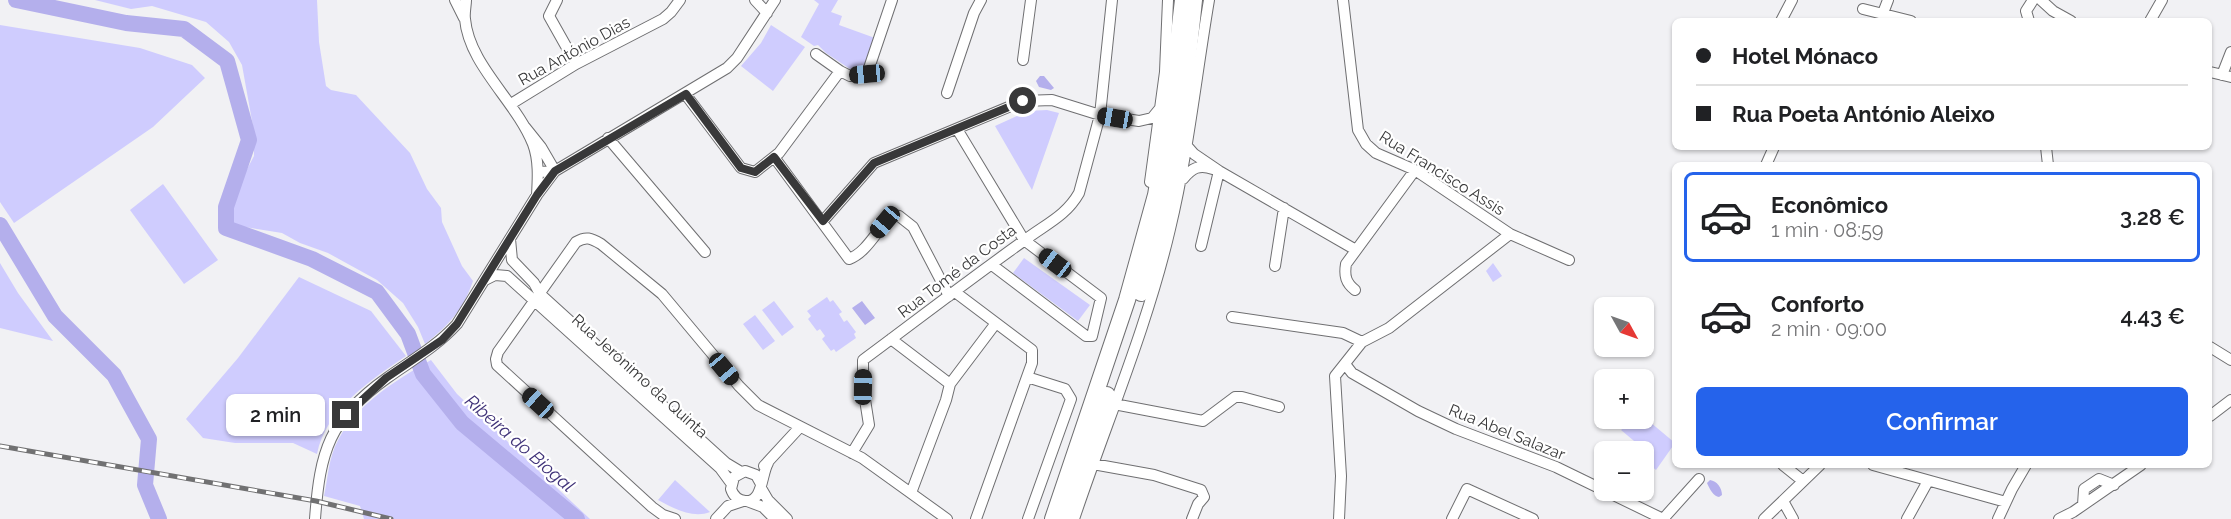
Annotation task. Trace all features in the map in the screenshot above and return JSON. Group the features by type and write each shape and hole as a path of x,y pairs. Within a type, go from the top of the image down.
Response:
{"main road":[{"path":"1053,519 1130,290 1156,195 1170,112 1182,0"},
{"path":"1065,519 1148,270 1164,212 1178,138 1194,0"}],"street":[{"path":"455,0 464,18 473,49 511,104 534,145 538,172 537,195"},
{"path":"464,18 466,0"},
{"path":"556,0 549,16 576,64"},
{"name":"Rua António Dias","path":"511,104 576,64 663,19 680,0"},
{"path":"755,0 767,13"},
{"path":"315,519 317,487 323,456 330,436 366,394 442,340 457,324 537,195 555,171 727,68 737,58 775,0"},
{"path":"816,54 850,76 867,74 892,0"},
{"path":"947,93 974,13 981,0"},
{"path":"1023,60 1031,0"},
{"name":"Rua Tomé da Costa","path":"852,453 869,425 863,387 863,360 1024,240 1066,212 1079,193 1100,115 1112,0"},
{"path":"1102,371 1147,205 1165,72 1168,0"},
{"path":"1074,519 1158,277 1181,182 1209,0"},
{"name":"Rua Francisco Assis","path":"1343,0 1358,130 1366,144 1376,153 1415,170 1510,234 1569,260"},
{"path":"1783,18 1792,0"},
{"path":"1883,13 1888,0"},
{"path":"2028,18 2026,11 2033,0"},
{"path":"2041,0 2066,18"},
{"path":"2152,18 2162,0"},
{"path":"1863,9 1900,18"},
{"path":"2226,76 2231,52"},
{"path":"686,94 741,168 755,172 779,153 840,71"},
{"path":"823,221 874,163 1023,101 1052,100 1100,115 1139,122 1152,118 1161,107"},
{"path":"1131,120 1144,124 1153,133 1156,141"},
{"path":"525,127 541,147 555,171"},
{"path":"957,129 1024,240 1101,298 1092,336 1086,336 992,265"},
{"path":"608,138 705,252"},
{"path":"1187,146 1194,154 1219,171 1356,250"},
{"path":"774,157 849,259 857,256 893,215 899,216 913,227 952,294 1032,350 1032,363 1028,377 976,519"},
{"path":"1181,182 1189,171 1196,167 1204,166 1219,171"},
{"path":"1355,290 1347,281 1346,264 1415,170"},
{"path":"538,172 555,171"},
{"path":"1201,246 1219,171"},
{"path":"1275,266 1284,208"},
{"path":"1340,519 1341,476 1335,376 1362,342 1389,328 1510,234"},
{"path":"675,519 653,508 497,365 498,352 533,299 553,276 576,242 583,238 591,238 601,244 662,294 758,405 852,453 947,519"},
{"name":"Rua Jerónimo da Quinta","path":"510,239 512,260 532,281 533,299 726,463 756,475 768,500 787,519"},
{"name":"Rua Jerónimo da Quinta","path":"498,261 518,267"},
{"name":"Rua Jerónimo da Quinta","path":"498,261 507,276 720,468 737,498 763,507 775,519"},
{"path":"485,280 495,275 507,276"},
{"path":"532,281 541,283 553,276"},
{"path":"1232,317 1343,333 1362,342"},
{"path":"910,493 950,384 996,323"},
{"path":"891,339 950,384"},
{"path":"2212,348 2231,360"},
{"name":"Rua Abel Salazar","path":"1345,364 1352,373 1418,411 1456,429 1556,467 1663,519"},
{"path":"1028,377 1065,389 1071,399 1028,519"},
{"path":"1114,404 1203,421 1235,397 1279,407"},
{"path":"2212,414 2231,400"},
{"path":"719,515 728,506 755,498 761,487 768,462 800,427"},
{"path":"719,515 734,477 768,462"},
{"path":"1093,464 1154,475 1202,490 1204,497 1198,504 1192,519"},
{"path":"1787,468 1803,482"},
{"path":"1764,519 1818,468"},
{"path":"1883,468 1928,481 2003,512 2025,468"},
{"path":"2060,519 2137,468"},
{"path":"1663,519 1700,479"},
{"path":"1907,519 1928,481"},
{"path":"1452,519 1467,489 1533,519"},
{"path":"1782,501 1793,519"}],"shaded area":[{"path":"95,0 317,0 319,42 326,86 331,90 356,95 410,153 427,189 441,208 442,222 462,266 473,281 460,309 448,323 425,344 418,327 403,303 377,280 328,253 300,243 282,233 232,225 231,217 236,190 254,156 254,132 242,65 229,42 206,22 152,6 131,9"},
{"path":"814,0 838,0 831,12 842,16 839,25 875,38 865,69 853,71 818,45 814,46 801,37 819,4"},
{"path":"0,25 140,48 192,65 205,78 153,127 14,223 0,202"},
{"path":"771,25 805,47 773,91 741,66 761,43"},
{"path":"1040,76 1044,76 1054,88 1051,90 1039,87 1036,81"},
{"path":"1047,110 1059,113 1032,190 995,126 1028,111"},
{"path":"163,184 218,260 184,284 130,210"},
{"path":"1024,258 1090,305 1078,321 1013,273"},
{"path":"0,263 18,293 53,341 0,328"},
{"path":"1493,263 1502,276 1493,282 1486,271"},
{"path":"299,277 371,311 406,356 365,386 340,410 322,438 317,454 293,443 235,443 203,438 186,419 238,358"},
{"path":"827,297 830,302 833,300 842,312 839,314 844,322 847,320 856,332 854,334 856,338 836,352 834,349 831,351 822,339 825,336 820,329 817,331 808,319 811,316 807,311"},
{"path":"774,301 794,327 782,336 762,310"},
{"path":"862,301 875,318 865,325 852,308"},
{"path":"755,315 775,341 763,350 743,324"},
{"path":"431,360 457,394 590,519 364,519 360,506 324,496 332,455 348,424 372,399"},
{"path":"1654,425 1672,440 1672,447 1656,470 1654,468 1654,441 1634,441 1621,430 1654,429"},
{"path":"675,480 710,512 690,513 658,500"},
{"path":"1710,480 1720,487 1722,495 1719,497 1709,487 1707,483"}],"waterway":[{"name":"Ribeira do Biogal","path":"16,0 126,23 184,29 227,61 249,140 226,207 226,228 312,259 377,292 408,334 423,374 462,423 577,519"},
{"path":"0,225 55,316 114,375 149,439 145,485 159,519"}],"railway":[{"path":"0,446 316,501 391,519"}],"route":[{"path":"346,415 366,394 442,340 457,324 537,195 555,171 686,94 741,168 755,172 774,157 823,221 874,163 1023,101"}]}
